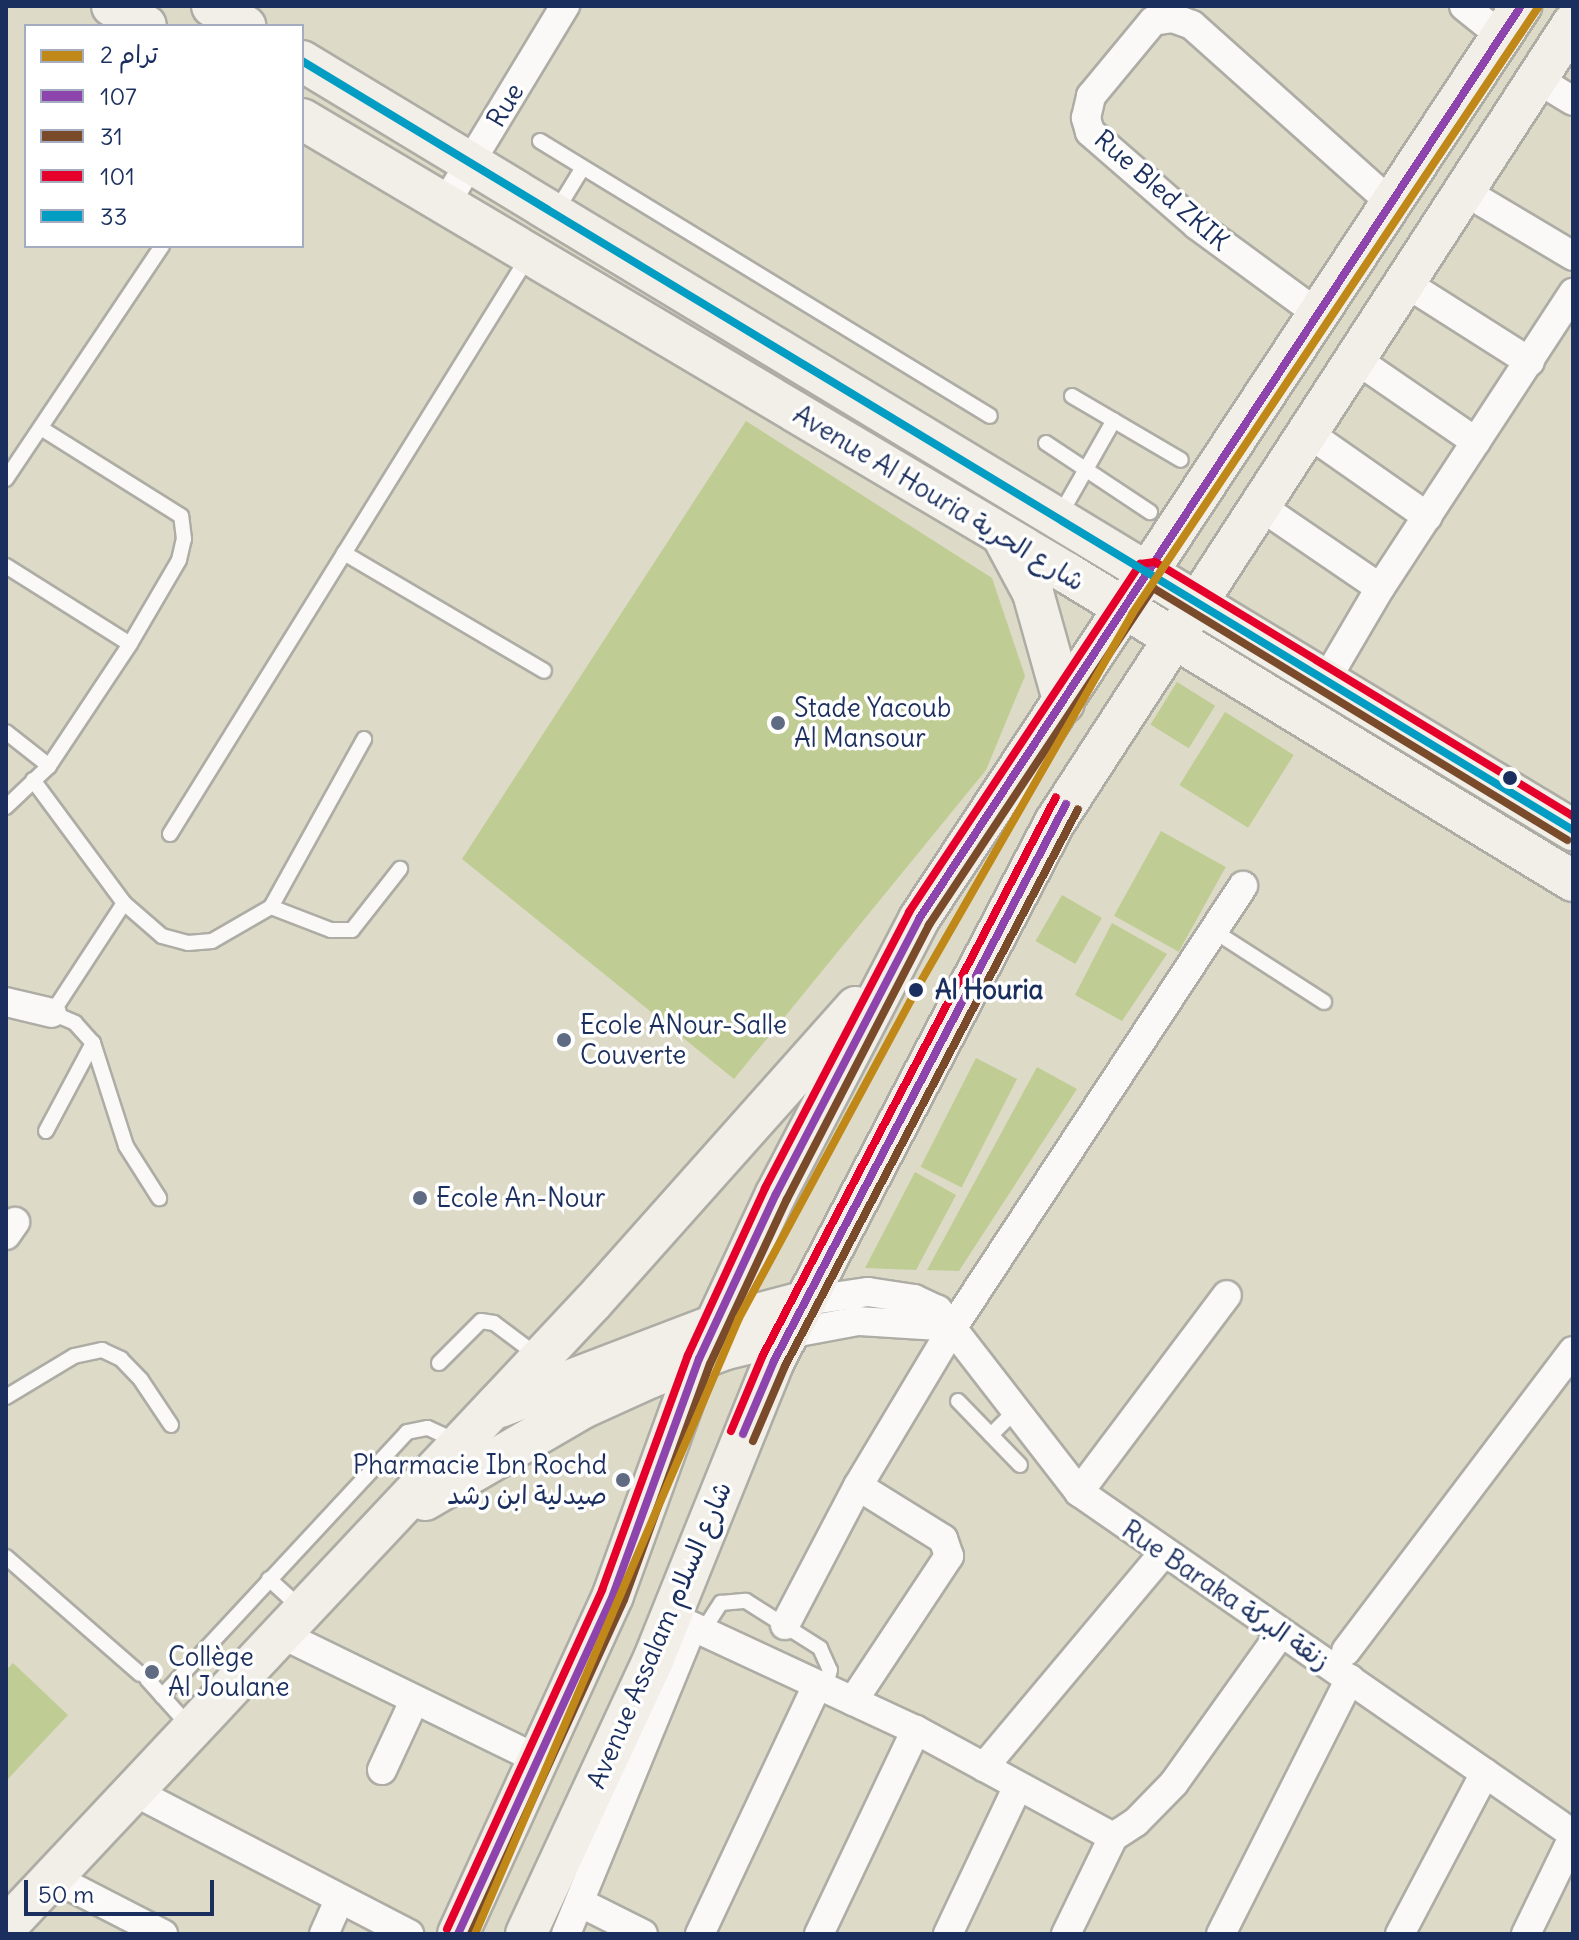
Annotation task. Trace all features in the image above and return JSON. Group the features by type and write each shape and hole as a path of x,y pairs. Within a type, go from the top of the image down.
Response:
{"main road":[{"path":"112,6 143,24"},
{"path":"212,6 242,24"},
{"path":"458,1934 539,1760 645,1515 707,1342 919,919 1511,21"},
{"name":"Avenue Assalam شارع السلام","path":"526,1934 688,1625 797,1318 1055,822 1117,722 1177,641 1354,358 1572,26"},
{"name":"Avenue Al Houria شارع الحرية","path":"304,62 1573,830"},
{"name":"Avenue Al Houria شارع الحرية","path":"304,120 1573,881"},
{"path":"1003,537 1033,593 1064,703"},
{"path":"6,1927 540,1358 896,962"},
{"path":"490,1411 707,1342 797,1318"},
{"path":"387,1522 583,1408 707,1342"}],"street":[{"name":"Rue","path":"445,204 565,6"},
{"path":"1464,6 1511,21"},
{"name":"Rue Bled ZKIK","path":"1318,314 1197,225 1090,132 1086,118 1091,96 1153,21 1173,18 1192,25 1392,204"},
{"path":"1537,79 1573,101"},
{"path":"1464,191 1573,256"},
{"path":"1404,282 1530,362"},
{"path":"1326,680 1380,588 1573,293"},
{"path":"1354,358 1476,442"},
{"path":"1308,433 1428,517"},
{"path":"1260,506 1380,588"},
{"path":"785,1625 858,1486 953,1327 1243,886"},
{"path":"6,1002 52,1013"},
{"name":"Rue Baraka زنقة البركة","path":"797,1318 868,1292 928,1304 953,1327 1079,1492 1163,1554 1281,1633 1348,1665 1485,1773 1573,1835"},
{"path":"1079,1492 1227,1295"},
{"path":"797,1318 953,1327"},
{"path":"1221,1934 1348,1665 1573,1351"},
{"path":"853,1701 949,1556 943,1539 858,1486"},
{"path":"984,1767 1163,1554"},
{"path":"292,1622 414,1701 539,1760"},
{"path":"566,1934 583,1904 688,1625 916,1730 1017,1788 1113,1837"},
{"path":"1066,1934 1113,1837 1136,1822 1174,1783 1281,1633"},
{"path":"700,1934 821,1687"},
{"path":"382,1770 414,1701"},
{"path":"819,1934 916,1730"},
{"path":"1400,1934 1485,1773"},
{"path":"948,1934 1017,1788"},
{"path":"135,1792 409,1934"},
{"path":"1526,1934 1573,1835"},
{"path":"52,1877 163,1934"},
{"path":"324,1934 339,1900"},
{"path":"583,1904 643,1934"}],"lane":[{"path":"540,141 990,416"},
{"path":"554,213 582,169"},
{"path":"6,479 44,430 161,248"},
{"path":"170,834 529,255"},
{"path":"1072,396 1181,460"},
{"path":"1057,519 1114,420"},
{"path":"6,807 49,766 130,644 179,560 184,539 181,516 44,430"},
{"path":"1046,443 1150,512"},
{"path":"344,553 544,671"},
{"path":"6,566 130,644"},
{"path":"6,732 49,766"},
{"path":"33,780 124,903 162,936 188,943 212,941 271,907 364,739"},
{"path":"271,907 331,930 352,930 400,869"},
{"path":"124,903 52,1013 75,1023 93,1043 126,1146 159,1198"},
{"path":"1214,931 1324,1002"},
{"path":"46,1131 93,1043"},
{"path":"439,1363 481,1321 494,1323 540,1358"},
{"path":"6,1397 74,1356 102,1350 121,1359 141,1380 171,1425"},
{"path":"958,1401 1020,1465"},
{"path":"991,1435 1015,1411"},
{"path":"162,1696 407,1432 428,1428 461,1443"},
{"path":"6,1557 144,1677 192,1730"},
{"path":"269,1579 292,1622"},
{"path":"688,1625 733,1599 785,1625 826,1654 830,1670 821,1687"}],"green space":[{"name":"Stade Yacoub Al Mansour","path":"746,421 992,578 1025,676 986,770 734,1079 462,859"},
{"path":"1177,682 1215,706 1189,748 1151,724"},
{"path":"1225,712 1294,755 1248,828 1179,785"},
{"path":"1161,831 1226,867 1179,952 1114,916"},
{"path":"1062,895 1102,918 1075,964 1036,941"},
{"path":"1112,923 1167,954 1122,1021 1075,995"},
{"path":"976,1058 1017,1079 962,1188 921,1167"},
{"path":"1037,1067 1077,1089 959,1271 927,1270"},
{"path":"915,1172 956,1195 916,1270 865,1268"},
{"path":"13,1663 68,1715 6,1781 6,1670"}],"tram line":[{"name":"2","path":"475,1934 739,1318 916,990 1132,614 1539,6"}],"transit line":[{"name":"107","path":"458,1934 613,1595 699,1359 776,1194 919,919 1521,6"},
{"name":"33","path":"304,62 1573,830"},
{"name":"101","path":"447,1929 602,1590 688,1355 765,1188 909,912 1140,564 1155,562 1573,816"},
{"name":"31","path":"471,1934 624,1600 710,1364 787,1199 929,925 1153,588 1567,840"},
{"name":"101","path":"731,1431 763,1355 1056,797"},
{"name":"107","path":"743,1434 774,1361 1066,804"},
{"name":"31","path":"753,1441 785,1366 1078,809"}],"place":[{"name":"Stade Yacoub Al Mansour","path":"778,723"},
{"name":"Al Houria","path":"916,990"},
{"name":"Ecole ANour-Salle Couverte","path":"564,1040"},
{"name":"Ecole An-Nour","path":"420,1198"},
{"name":"Pharmacie Ibn Rochd صيدلية ابن رشد","path":"623,1480"},
{"name":"Collège Al Joulane","path":"152,1672"}]}
